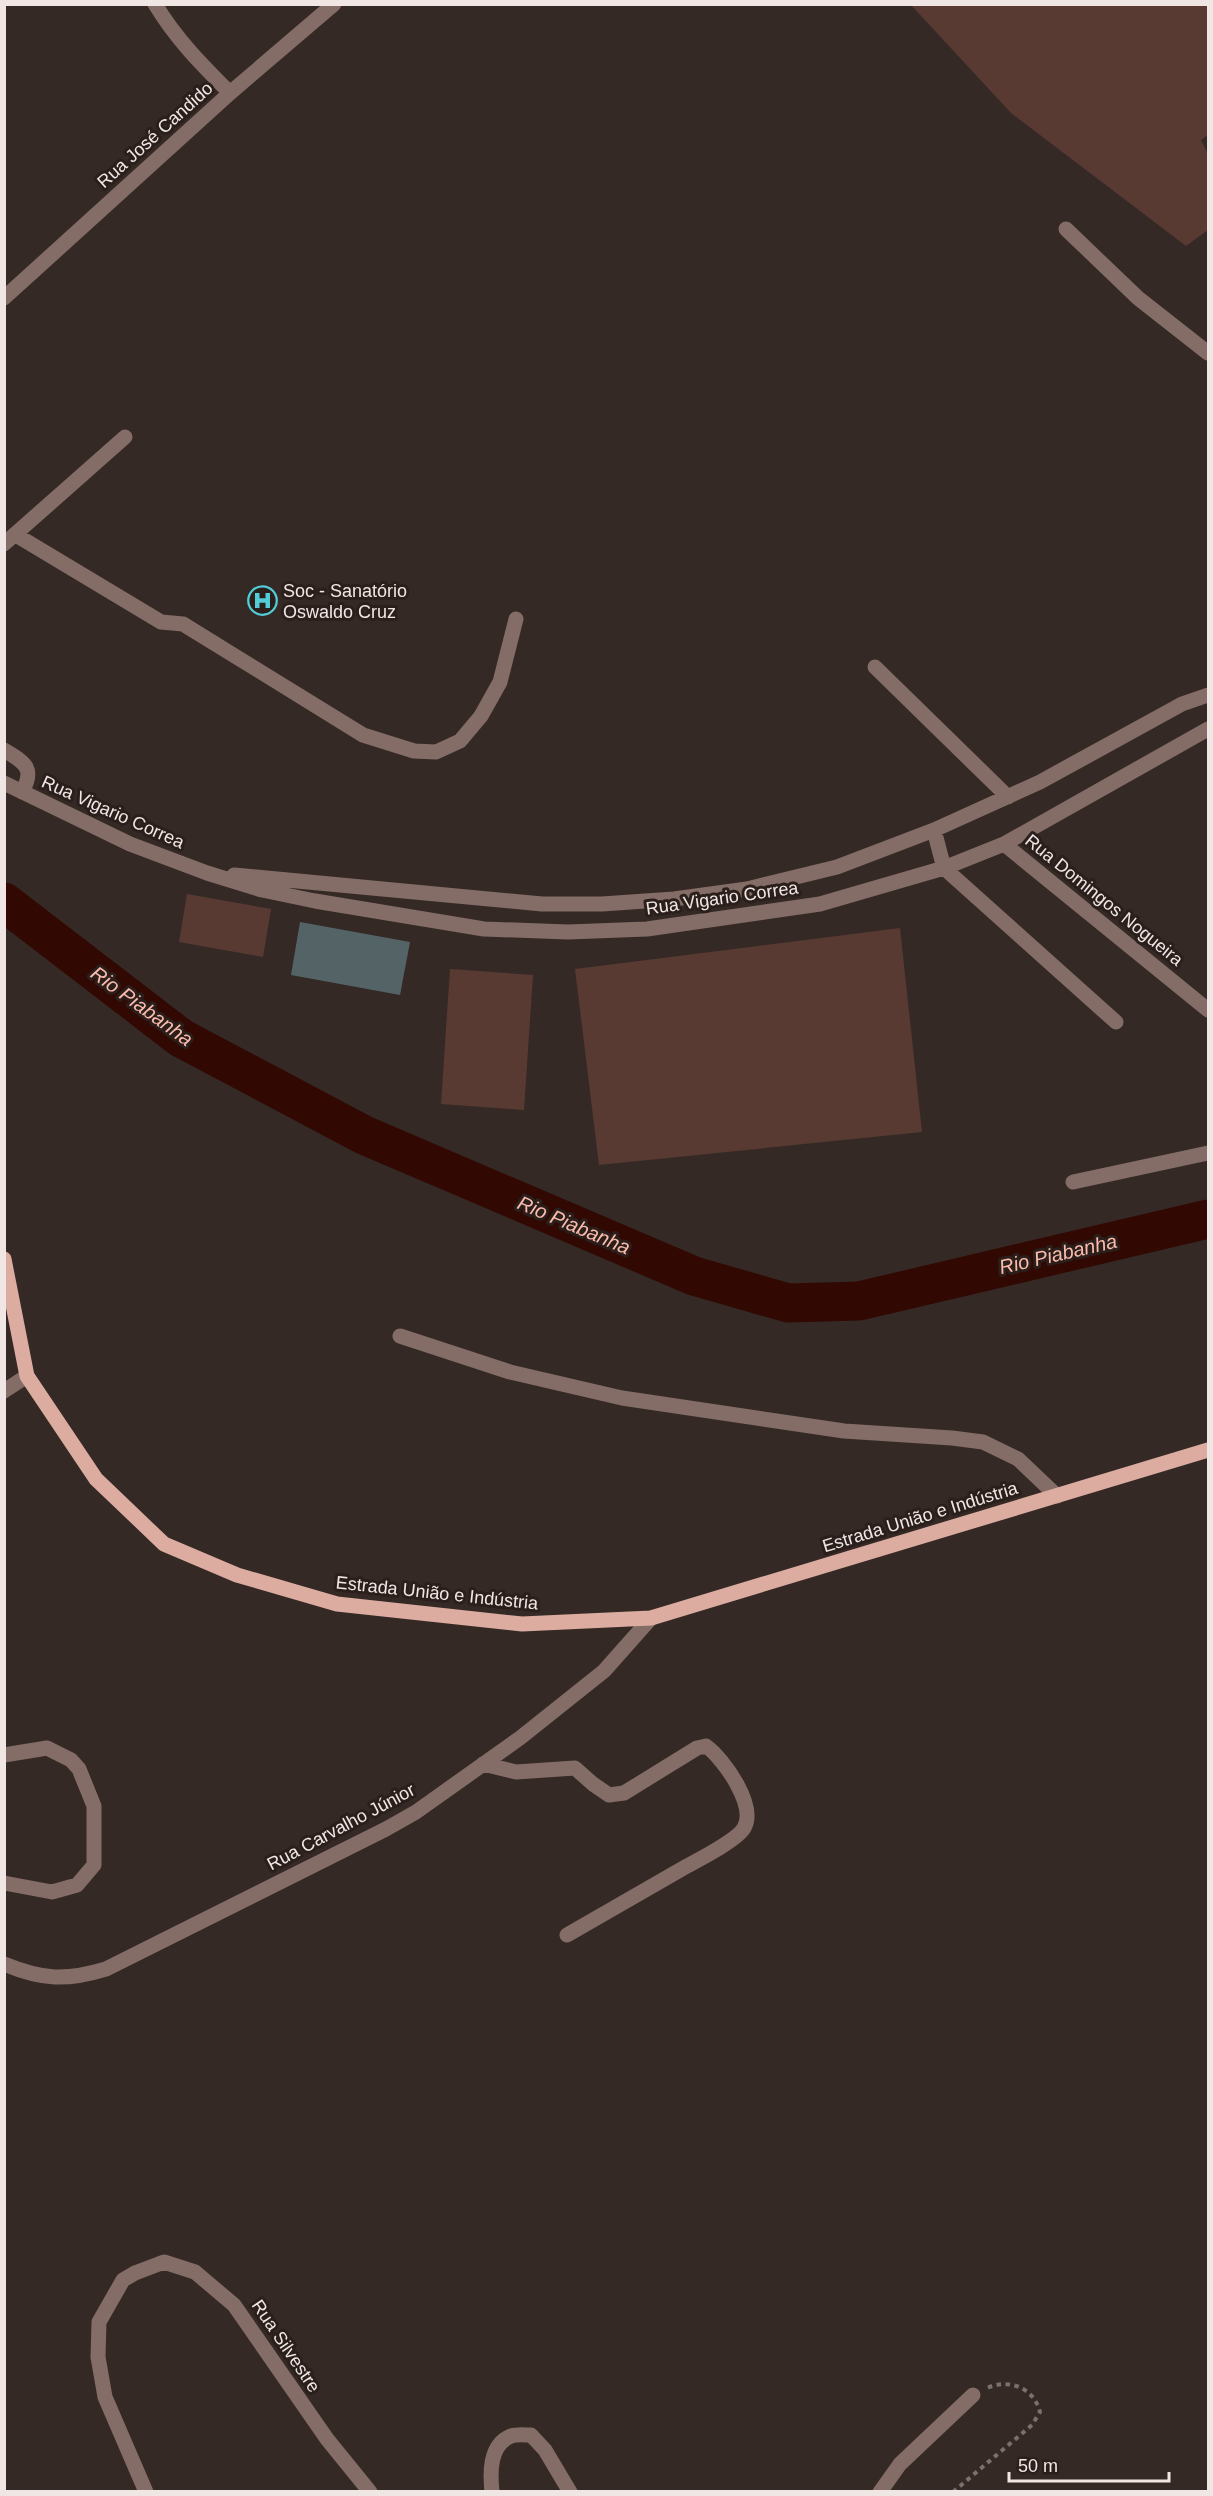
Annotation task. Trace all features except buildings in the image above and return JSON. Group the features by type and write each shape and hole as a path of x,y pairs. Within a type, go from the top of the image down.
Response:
{"main road":[{"name":"Estrada União e Indústria","path":"4,1259 27,1376 96,1479 164,1544 237,1575 337,1604 522,1624 651,1618 1209,1450"}],"street":[{"path":"155,4 171,31 192,56 230,93"},
{"name":"Rua José Candido","path":"4,298 230,93 334,4"},
{"path":"1066,229 1138,297 1209,353"},
{"path":"125,437 10,539 161,622 183,624 363,735 414,752 436,752 460,741 481,716 500,682 516,619"},
{"path":"875,667 1008,797"},
{"name":"Rua Vigario Correa","path":"207,873 283,878 542,904 602,904 674,899 747,889 837,867 934,830 1040,782 1182,704 1209,695"},
{"name":"Rua Vigario Correa","path":"4,783 130,844 207,873 262,890 484,929 534,931 647,929 820,904 944,868 1004,844 1209,729"},
{"path":"4,750 15,756 28,769 29,779 22,792"},
{"path":"934,830 944,868 1116,1022"},
{"name":"Rua Domingos Nogueira","path":"1004,844 1209,1010"},
{"path":"534,931 542,904"},
{"path":"1073,1182 1209,1153"},
{"path":"400,1336 510,1372 622,1398 844,1431 983,1442 1018,1459 1057,1496"},
{"path":"4,1391 27,1376"},
{"name":"Rua Carvalho Júnior","path":"4,1964 30,1974 55,1978 80,1977 106,1969 386,1829 416,1812 520,1738 604,1671 651,1618"},
{"path":"483,1764 516,1772 575,1768 609,1795 624,1793 696,1748 706,1746 719,1755 745,1800 747,1818 743,1829 718,1849 567,1935"},
{"path":"4,1755 47,1748 70,1760 79,1768 94,1806 94,1865 77,1885 52,1893 4,1883"},
{"name":"Rua Silvestre","path":"146,2492 105,2397 98,2357 99,2322 123,2280 135,2272 164,2262 195,2272 234,2305 327,2439 370,2492"},
{"path":"880,2492 900,2464 973,2395"},
{"path":"492,2492 490,2469 497,2448 511,2436 531,2435 545,2450 570,2492"}],"path":[{"path":"953,2492 1032,2425 1040,2412 1037,2402 1029,2392 1006,2383 994,2384 973,2395"}],"shaded area":[{"path":"911,5 1208,5 1208,135 1201,140 1208,154 1208,230 1186,246 1011,113"},
{"path":"187,894 271,909 263,957 179,942"},
{"path":"900,928 922,1132 599,1165 575,969"},
{"path":"450,969 533,975 524,1110 441,1104"}],"waterway":[{"name":"Rio Piabanha","path":"4,902 181,1038 364,1135 694,1276 788,1303 859,1301 1208,1219"}],"place":[{"name":"Soc - Sanatório Oswaldo Cruz","path":"262,601"}]}
